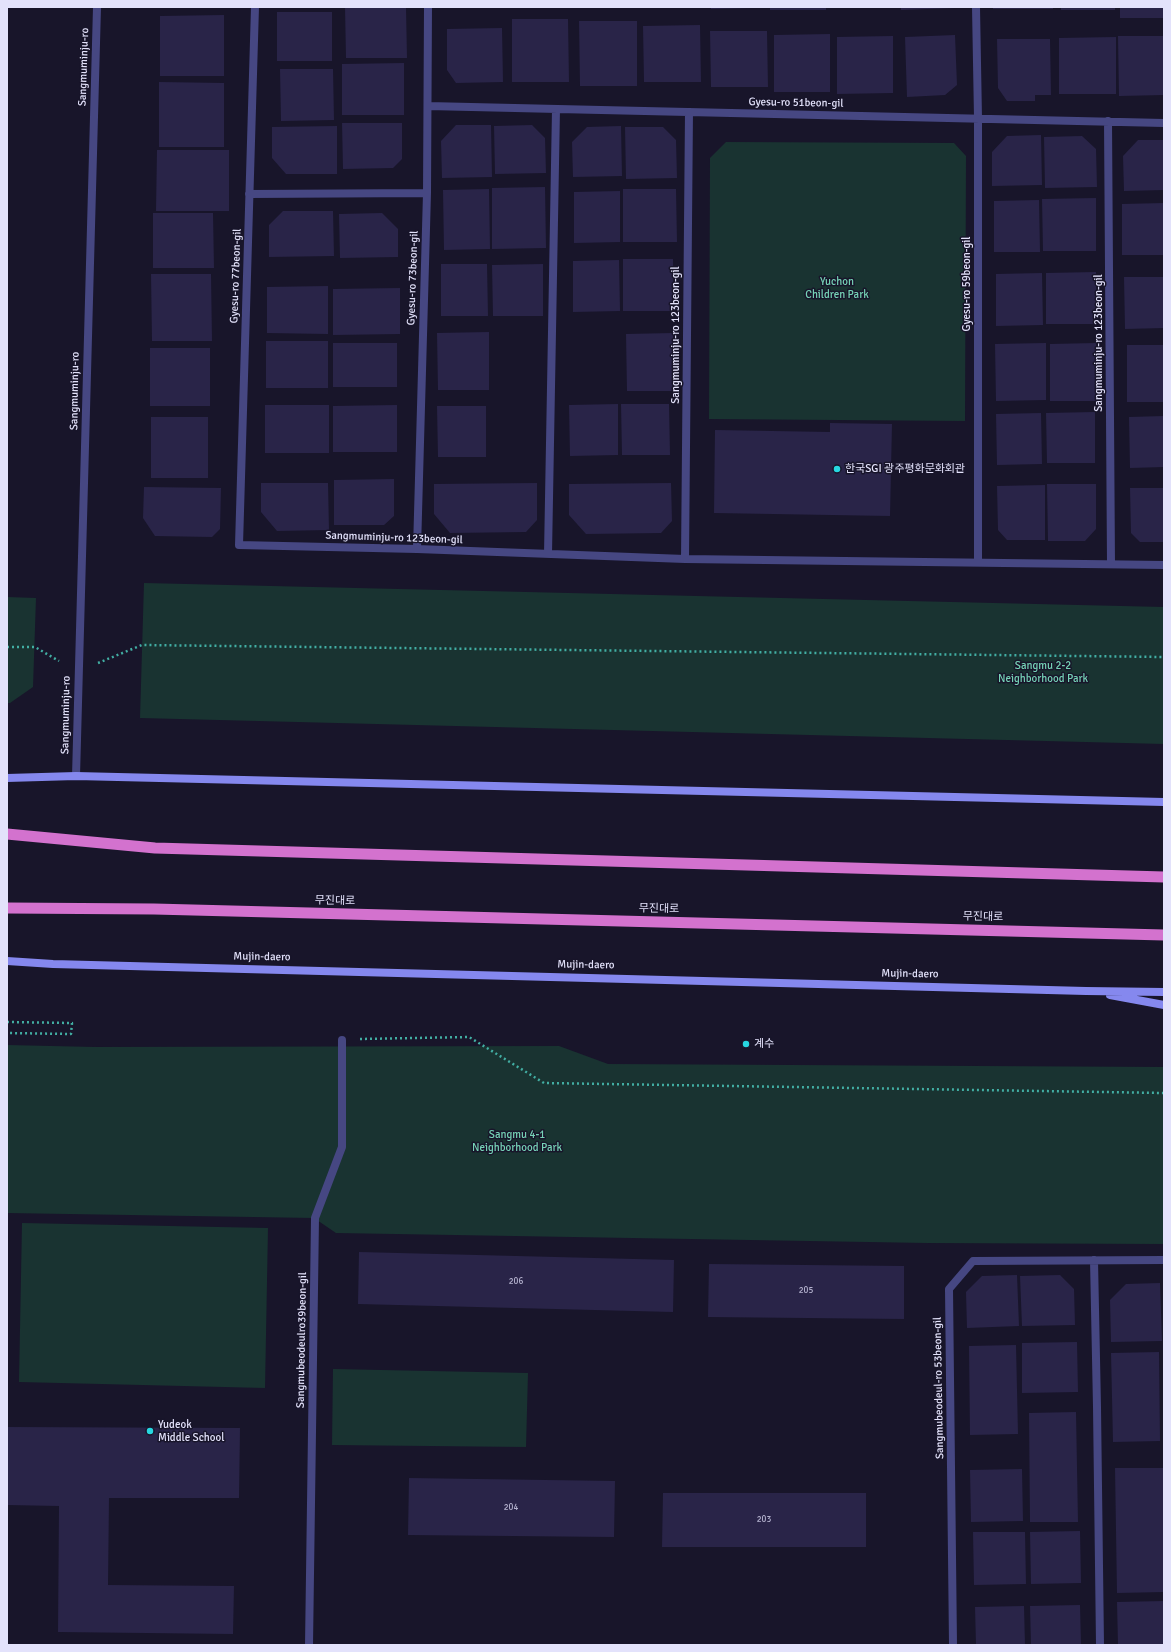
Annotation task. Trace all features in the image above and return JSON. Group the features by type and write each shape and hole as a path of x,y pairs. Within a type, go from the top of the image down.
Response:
{"highway":[{"path":"7,834 155,848 1164,877"},
{"name":"무진대로","path":"7,908 154,909 1164,935"}],"main road":[{"path":"7,778 76,776 1164,802"},
{"name":"Mujin-daero","path":"7,961 77,965 1164,992"},
{"path":"1086,991 1164,1005"}],"street":[{"name":"Sangmuminju-ro","path":"76,776 97,7"},
{"name":"Gyesu-ro 77beon-gil","path":"239,545 255,7"},
{"name":"Gyesu-ro 73beon-gil","path":"417,549 427,193 428,7"},
{"name":"Gyesu-ro 59beon-gil","path":"976,7 978,118 978,562"},
{"name":"Gyesu-ro 51beon-gil","path":"428,106 1164,122"},
{"path":"548,554 556,109"},
{"name":"Sangmuminju-ro 123beon-gil","path":"685,559 689,112"},
{"name":"Sangmuminju-ro 123beon-gil","path":"1108,121 1111,564"},
{"path":"250,194 427,193"},
{"name":"Sangmuminju-ro 123beon-gil","path":"239,545 417,549 685,559 1164,565"},
{"name":"Sangmubeodeulro39beon-gil","path":"309,1645 315,1218 342,1147 342,1040"},
{"path":"1094,1260 1100,1645"},
{"name":"Sangmubeodeul-ro 53beon-gil","path":"953,1645 949,1289 973,1261 1164,1260"}],"path":[{"path":"7,646 34,647 78,672 142,645 1164,657"},
{"path":"7,1022 72,1023 72,1034 7,1033"},
{"path":"342,1040 469,1037 544,1083 1164,1093"}],"green space":[{"name":"Yuchon Children Park","path":"726,142 954,143 966,156 965,421 709,419 710,158"},
{"name":"Sangmu 2-2 Neighborhood Park","path":"144,583 1164,607 1164,744 140,718"},
{"path":"7,597 36,598 33,687 10,703 7,703"},
{"name":"Sangmu 4-1 Neighborhood Park","path":"7,1045 95,1047 559,1046 608,1064 1164,1067 1164,1244 927,1243 336,1233 314,1218 7,1213"},
{"path":"22,1223 268,1228 265,1388 19,1382"},
{"path":"333,1369 528,1373 526,1447 332,1445"}],"building":[{"path":"345,7 406,7 407,58 346,58"},
{"path":"711,7 752,7 752,8 711,9"},
{"path":"770,7 826,7 826,10 770,10"},
{"path":"901,7 955,7 955,8 901,10"},
{"path":"993,7 1053,7 1053,9 993,9"},
{"path":"1061,7 1115,7 1115,10 1061,10"},
{"path":"1120,7 1164,7 1164,18 1120,18"},
{"path":"277,12 332,12 332,61 277,61"},
{"path":"224,15 224,76 160,76 160,16"},
{"path":"512,19 568,19 569,82 512,82"},
{"path":"579,21 637,21 637,86 580,86"},
{"path":"700,25 701,82 644,82 643,26"},
{"path":"502,28 503,82 456,83 447,70 447,29"},
{"path":"710,31 767,31 768,87 711,87"},
{"path":"830,34 830,92 774,92 774,35"},
{"path":"955,35 957,85 945,95 907,97 905,37"},
{"path":"893,36 893,93 837,94 837,37"},
{"path":"1118,36 1164,36 1164,95 1119,96"},
{"path":"1116,37 1116,94 1059,94 1059,38"},
{"path":"997,39 1050,39 1051,95 1035,95 1035,101 1007,101 998,88"},
{"path":"404,63 404,115 342,115 342,64"},
{"path":"280,69 333,69 334,120 281,121"},
{"path":"159,82 224,83 224,147 159,147"},
{"path":"342,123 402,123 402,159 393,168 343,169"},
{"path":"456,125 491,125 492,177 442,178 441,141"},
{"path":"532,125 545,138 546,173 495,174 494,126"},
{"path":"337,126 337,174 286,174 272,158 272,127"},
{"path":"621,126 622,176 573,177 572,142 587,127"},
{"path":"625,127 663,127 676,140 677,178 626,179"},
{"path":"1041,135 1042,185 992,186 992,152 1007,136"},
{"path":"1082,136 1096,149 1097,187 1045,188 1044,137"},
{"path":"1138,140 1164,140 1164,190 1124,191 1123,156"},
{"path":"157,150 229,150 229,211 156,211"},
{"path":"545,187 546,248 492,249 492,188"},
{"path":"489,189 490,249 444,250 443,190"},
{"path":"623,189 676,189 677,242 623,242"},
{"path":"620,191 620,242 574,243 574,192"},
{"path":"1096,198 1096,251 1043,251 1042,199"},
{"path":"1039,200 1040,252 994,252 994,201"},
{"path":"1164,203 1164,255 1122,255 1122,204"},
{"path":"283,211 333,211 334,256 269,257 269,225"},
{"path":"153,213 213,213 214,268 153,268"},
{"path":"382,213 398,229 398,257 340,258 339,214"},
{"path":"623,259 673,259 674,311 623,311"},
{"path":"619,260 620,311 573,312 573,261"},
{"path":"441,264 487,264 488,316 441,316"},
{"path":"543,264 543,316 493,316 492,265"},
{"path":"1096,272 1097,324 1046,324 1046,273"},
{"path":"1042,273 1043,325 996,326 996,274"},
{"path":"151,274 211,274 212,341 152,341"},
{"path":"1124,277 1164,277 1164,328 1125,329"},
{"path":"328,286 328,334 267,333 267,287"},
{"path":"400,288 400,334 333,335 333,289"},
{"path":"489,332 489,390 438,390 437,333"},
{"path":"673,333 673,391 627,391 626,334"},
{"path":"266,341 328,341 328,388 266,388"},
{"path":"333,343 397,343 397,387 333,387"},
{"path":"1046,343 1046,400 996,401 995,344"},
{"path":"1096,343 1097,401 1050,401 1050,344"},
{"path":"1127,345 1164,345 1164,402 1127,402"},
{"path":"150,348 210,348 210,406 150,406"},
{"path":"618,404 618,455 570,456 569,405"},
{"path":"621,404 669,404 670,455 622,455"},
{"path":"265,405 329,405 329,453 265,453"},
{"path":"397,405 397,452 333,452 333,406"},
{"path":"437,406 486,406 486,457 438,457"},
{"path":"1095,412 1095,463 1047,463 1046,413"},
{"path":"1041,413 1042,464 997,465 996,414"},
{"path":"1164,416 1164,467 1130,468 1129,417"},
{"path":"151,417 208,417 208,478 151,478"},
{"path":"830,423 892,424 890,516 714,513 715,430 830,432"},
{"path":"394,479 394,516 384,525 334,525 334,480"},
{"path":"261,483 328,483 329,530 277,531 261,512"},
{"path":"537,483 537,520 526,532 450,533 434,514 434,484"},
{"path":"671,483 672,521 661,533 586,534 569,515 569,484"},
{"path":"1047,484 1096,484 1096,529 1085,541 1048,541"},
{"path":"1045,485 1045,540 1007,540 998,530 997,486"},
{"path":"144,487 221,488 220,529 212,537 155,536 143,518"},
{"path":"1130,488 1164,488 1164,542 1140,542 1131,533"},
{"path":"359,1252 674,1260 673,1312 358,1304"},
{"path":"709,1264 904,1266 904,1319 708,1317"},
{"path":"1017,1275 1019,1326 967,1328 966,1292 982,1276"},
{"path":"1060,1275 1074,1289 1075,1325 1022,1326 1020,1276"},
{"path":"1160,1283 1162,1341 1111,1342 1110,1300 1126,1284"},
{"path":"1077,1342 1078,1392 1022,1393 1022,1343"},
{"path":"1016,1345 1018,1434 970,1435 969,1346"},
{"path":"1159,1352 1160,1441 1113,1442 1111,1353"},
{"path":"1076,1412 1078,1522 1030,1522 1029,1413"},
{"path":"7,1427 240,1428 239,1498 109,1498 108,1585 234,1586 233,1634 58,1632 59,1506 7,1505"},
{"path":"1115,1468 1163,1468 1164,1592 1117,1593"},
{"path":"1022,1469 1023,1521 971,1522 970,1470"},
{"path":"409,1478 615,1481 614,1537 408,1535"},
{"path":"663,1493 866,1493 866,1547 662,1547"},
{"path":"1080,1531 1081,1583 1031,1584 1030,1532"},
{"path":"973,1532 1025,1532 1026,1584 974,1585"},
{"path":"1164,1601 1164,1645 1118,1645 1117,1602"},
{"path":"1080,1605 1081,1645 1031,1645 1030,1606"},
{"path":"1024,1606 1025,1645 976,1645 975,1607"}],"place":[{"name":"한국SGI 광주평화문화회관","path":"837,469"},
{"name":"계수","path":"746,1044"},
{"name":"Yudeok Middle School","path":"150,1431"}]}
